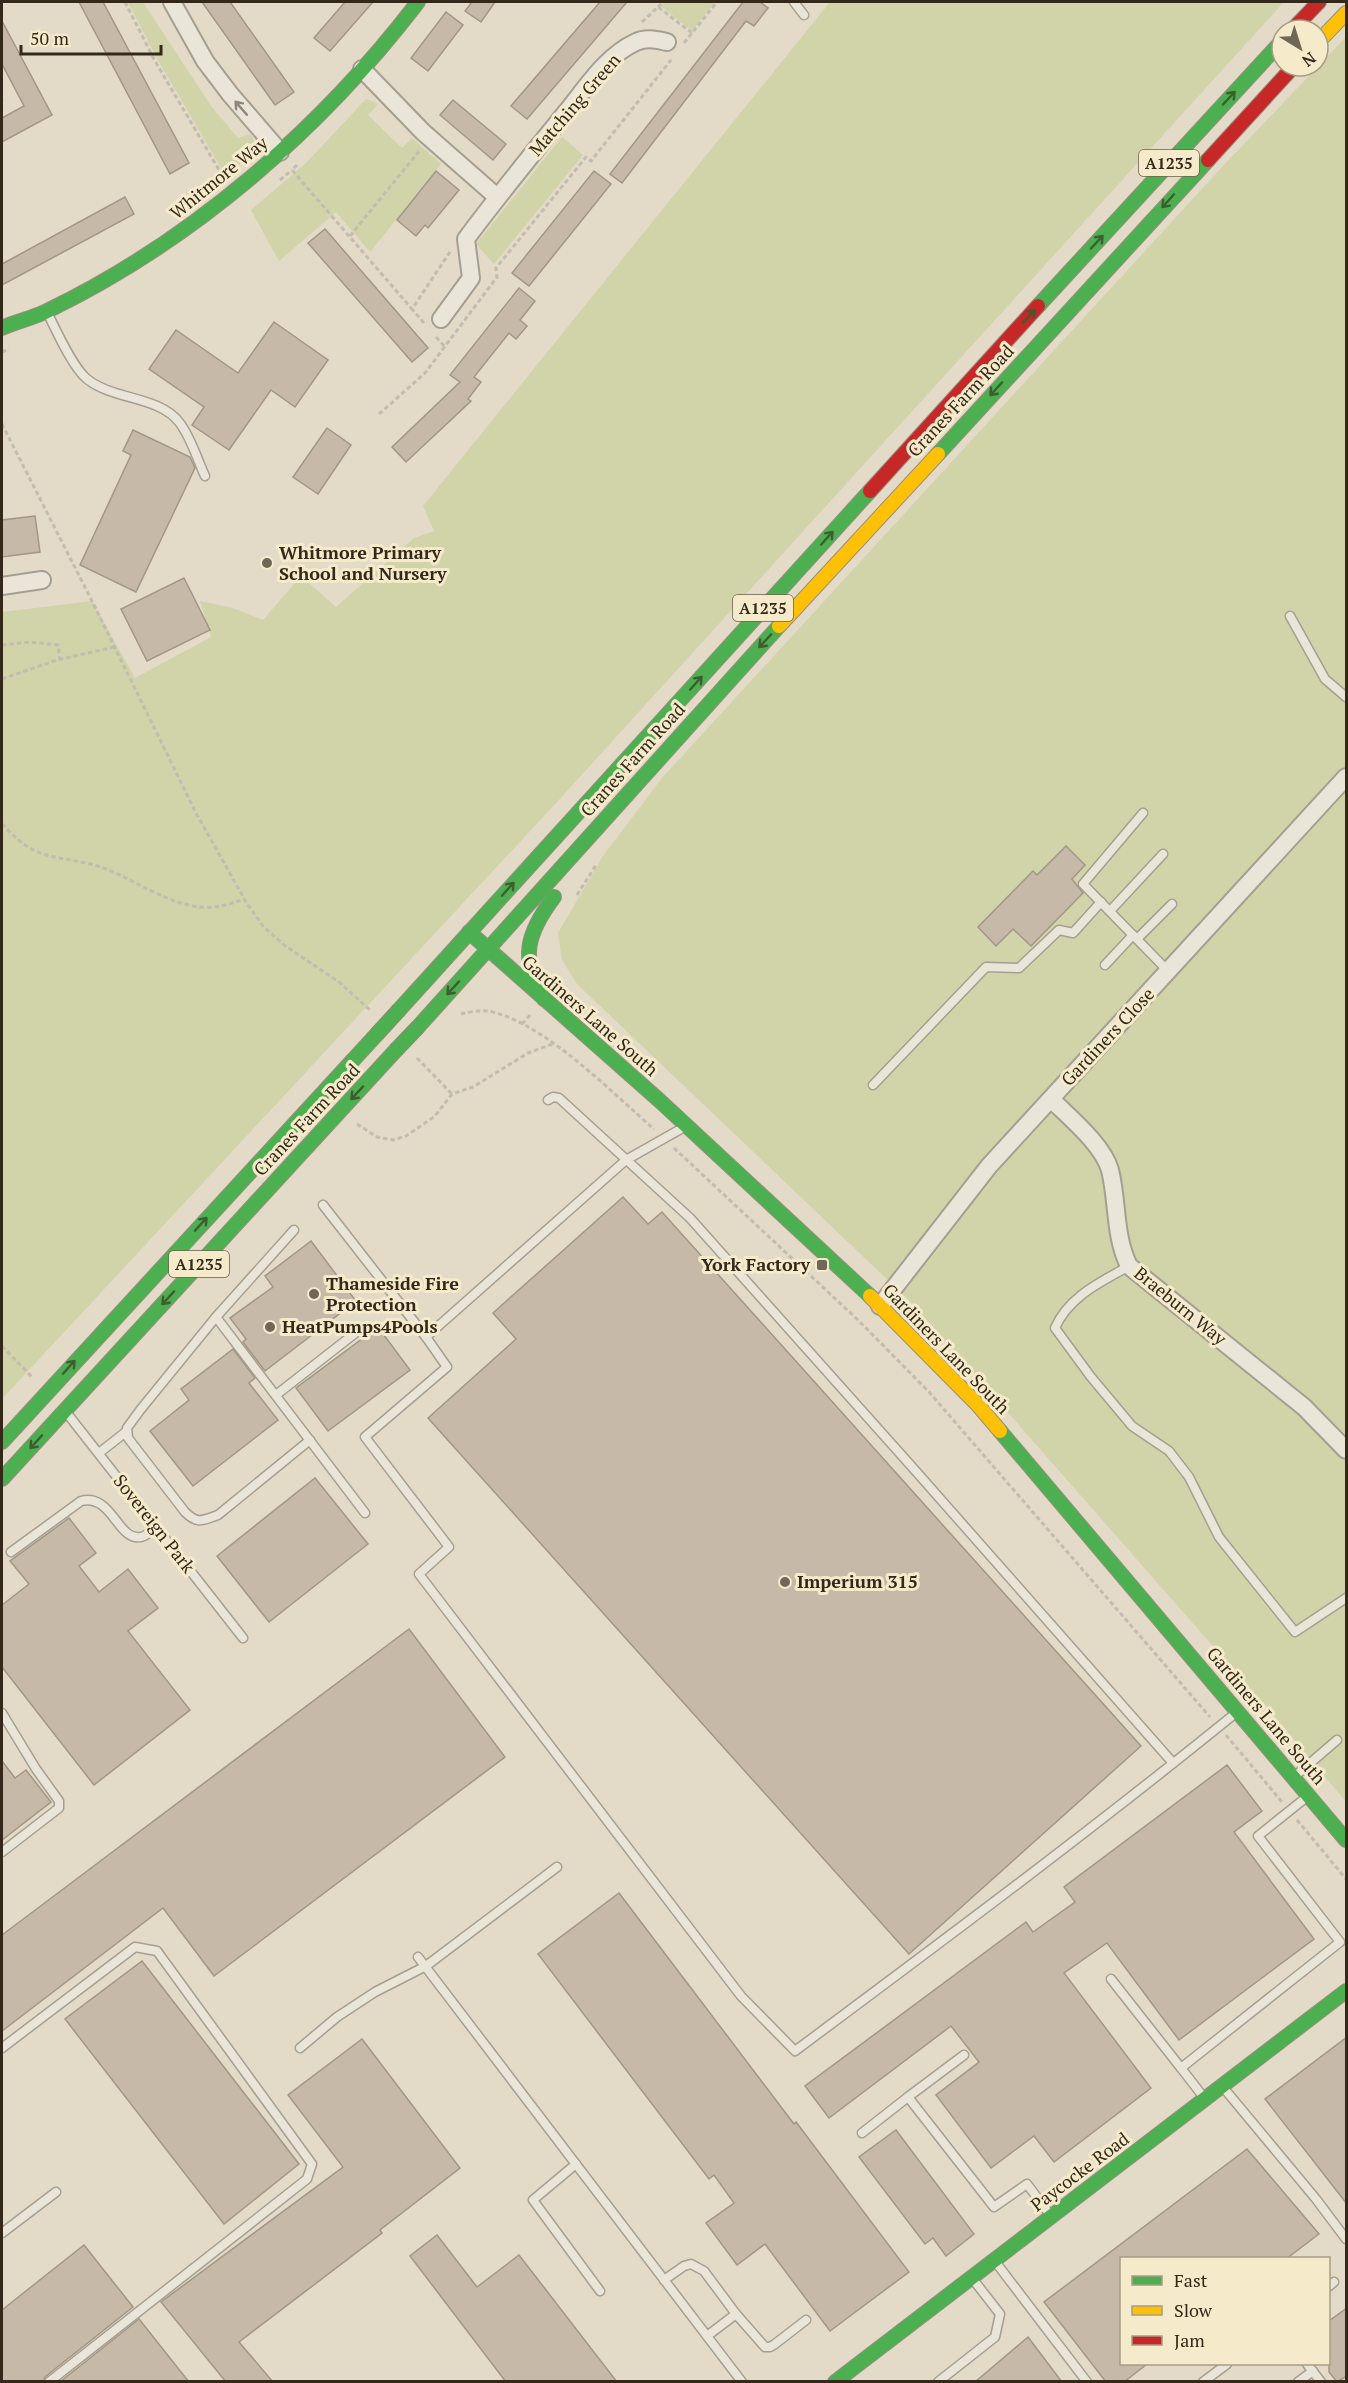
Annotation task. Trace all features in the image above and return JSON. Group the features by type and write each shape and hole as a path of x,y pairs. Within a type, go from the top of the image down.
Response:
{"main road":[{"name":"Whitmore Way","path":"2,328 46,312 109,278 176,237 216,207 280,152 362,69 418,2"},
{"path":"1303,18 1318,2"},
{"path":"1330,30 1347,13"},
{"name":"Cranes Farm Road","path":"2,1442 399,1010 1049,293 1270,54"},
{"name":"Cranes Farm Road","path":"2,1479 489,950 628,792 1283,78"},
{"name":"A1235","path":"544,999 530,975 528,961 534,927 542,911 628,792"},
{"name":"Gardiners Lane South","path":"469,932 686,1125 880,1306 978,1405 1347,1840"},
{"name":"Paycocke Road","path":"835,2382 1347,1991"}],"street":[{"path":"172,2 205,61 280,152"},
{"name":"Matching Green","path":"432,325 471,278 466,239 497,197 609,62 638,40 652,38 667,42"},
{"path":"362,69 423,132 497,197"},
{"path":"2,586 42,580"},
{"name":"Gardiners Close","path":"880,1306 989,1166 1347,777"},
{"name":"Braeburn Way","path":"1051,1099 1099,1149 1110,1169 1123,1252 1130,1266 1304,1407 1347,1450"}],"lane":[{"path":"794,2 804,15"},
{"path":"46,312 68,352 87,379 111,393 159,407 179,421 205,476"},
{"path":"1290,616 1325,679 1347,697"},
{"path":"1143,813 1083,884 1169,971"},
{"path":"1110,911 1163,854"},
{"path":"873,1085 986,967 1019,968 1059,930 1073,933 1101,902"},
{"path":"1105,965 1172,904"},
{"path":"548,1100 553,1097 559,1098 698,1227 914,1468 1173,1763"},
{"path":"426,1337 626,1160 686,1125"},
{"path":"323,1205 447,1367 365,1437 449,1547 419,1574 741,1996 795,2051 970,1920 1237,1711"},
{"path":"99,1453 126,1431 141,1409 216,1317 294,1230"},
{"path":"1130,1266 1079,1296 1062,1313 1055,1328 1091,1377 1132,1426 1169,1451 1176,1459 1189,1477 1219,1537 1294,1632 1347,1598"},
{"path":"216,1317 365,1513"},
{"path":"276,1395 363,1327"},
{"name":"Sovereign Park","path":"64,1410 243,1638"},
{"path":"126,1431 128,1438 185,1512 192,1520 200,1521 218,1515 310,1440"},
{"path":"11,1552 81,1501 89,1498 110,1511 126,1532 132,1536 138,1538 144,1536 156,1526"},
{"path":"2,1713 36,1770 59,1801 59,1808 2,1852"},
{"path":"1294,1777 1337,1740"},
{"path":"1181,2068 1340,1942 1258,1836 1309,1795"},
{"path":"300,2048 338,2017 375,1992 426,1966 557,1867"},
{"path":"2,2048 135,1947 157,1952 312,2163 307,2179 49,2382"},
{"path":"418,1957 742,2382"},
{"path":"1111,1979 1206,2099"},
{"path":"862,2133 964,2055"},
{"path":"1222,2086 1347,2239"},
{"path":"908,2097 994,2207 1027,2184 1052,2216"},
{"path":"576,2164 534,2200 600,2291"},
{"path":"2,2233 56,2192"},
{"path":"994,2260 1087,2382"},
{"path":"664,2280 684,2266 691,2264 699,2267 765,2347 770,2347 806,2320"},
{"path":"938,2382 995,2337 1000,2314 972,2277"},
{"path":"707,2336 736,2314"},
{"path":"1203,2382 1226,2365"},
{"path":"1298,2382 1310,2367 1321,2382"}],"path":[{"path":"125,2 224,179"},
{"path":"634,29 663,2"},
{"path":"379,414 425,373 497,277 496,268 586,157 591,161 717,2"},
{"path":"658,8 692,33"},
{"path":"350,236 424,145"},
{"path":"300,162 292,170 412,309 432,325 445,347"},
{"path":"412,309 455,243"},
{"path":"2,424 196,813 244,899 263,926 284,945 339,982 378,1018"},
{"path":"2,645 30,642 58,645 60,660"},
{"path":"2,679 60,660 114,647"},
{"path":"2,824 29,848 48,856 72,859 102,867 179,902 212,908 244,899"},
{"path":"459,1014 486,1011 522,1024 555,1043 663,1138 858,1320 929,1392 1219,1726 1347,1879"},
{"path":"350,1120 377,1137 393,1140 406,1136 435,1116 452,1094 473,1087 528,1053 555,1043"},
{"path":"411,1052 452,1094"}],"green space":[{"path":"128,2 143,2 211,106 238,138 250,134 254,140 252,152 248,157 225,175 156,57"},
{"path":"665,2 715,2 692,31 661,6"},
{"path":"830,2 1284,2 557,802 2,1399 2,612 92,601 135,678 211,637 200,601 233,608 263,620 301,576 336,607 414,538 434,531 423,506"},
{"path":"1346,37 1346,1802 1283,1726 911,1302 577,984 562,960 558,933 603,856 662,778 1222,167 1307,78 1330,78 1330,54"},
{"path":"366,99 378,104 368,115 402,148 412,138 441,164 370,252 336,212 279,261 251,210 307,162"},
{"path":"562,137 583,155 494,264 476,244"}],"building":[{"path":"79,2 103,2 189,163 170,174"},
{"path":"202,2 230,2 294,92 275,105"},
{"path":"345,2 373,2 330,51 314,38"},
{"path":"472,2 495,2 481,22 465,11"},
{"path":"600,2 627,2 527,119 511,106"},
{"path":"743,2 760,2 768,8 754,26 746,21 622,183 610,174"},
{"path":"446,12 463,25 428,71 411,58"},
{"path":"2,21 52,115 2,142 2,118 24,106 2,64"},
{"path":"453,100 506,144 493,160 440,115"},
{"path":"436,171 459,190 428,228 425,225 416,236 397,220"},
{"path":"594,171 611,184 529,286 512,273"},
{"path":"125,197 134,214 2,285 2,264"},
{"path":"325,229 428,348 412,362 308,243"},
{"path":"519,288 535,301 520,320 527,326 516,339 509,333 474,377 481,382 468,399 471,401 406,462 392,447 460,382 450,375"},
{"path":"274,322 328,360 295,407 271,390 229,450 192,425 204,407 149,369 176,330 238,373"},
{"path":"327,428 351,445 318,494 293,477"},
{"path":"133,430 190,457 195,468 136,592 80,565 131,455 123,451"},
{"path":"35,516 40,552 2,557 2,520"},
{"path":"184,578 210,630 147,661 121,609"},
{"path":"1066,846 1085,865 1072,879 1083,893 1031,946 1013,929 996,946 978,927 1033,871 1037,875"},
{"name":"Imperium 315","path":"623,1197 648,1224 662,1212 1141,1746 909,1954 428,1418 516,1339 493,1313"},
{"path":"311,1241 356,1301 265,1371 243,1342 246,1339 230,1318 273,1287 265,1276"},
{"path":"378,1327 410,1370 328,1431 296,1388"},
{"path":"233,1349 255,1378 249,1383 278,1420 193,1486 150,1431 189,1400 181,1389"},
{"path":"315,1478 368,1544 269,1622 217,1556"},
{"path":"69,1518 96,1553 79,1566 99,1592 128,1569 158,1608 128,1631 190,1710 94,1785 2,1667 2,1605 29,1584 10,1561"},
{"path":"409,1629 505,1757 214,1976 163,1908 2,2031 2,1935"},
{"path":"2,1761 15,1778 26,1770 51,1802 2,1840"},
{"path":"1227,1765 1262,1811 1234,1832 1314,1939 1179,2040 1107,1943 1064,1973 1151,2088 1054,2162 1034,2136 991,2168 936,2095 979,2062 951,2026 829,2118 805,2086 1026,1922 1033,1932 1075,1902 1064,1887"},
{"path":"619,1893 909,2272 830,2331 765,2244 737,2265 706,2223 734,2203 714,2175 709,2179 538,1954"},
{"path":"142,1961 299,2164 224,2224 65,2019"},
{"path":"1347,2037 1347,2204 1265,2099"},
{"path":"362,2039 460,2168 380,2230 382,2233 239,2342 273,2382 226,2382 161,2302 343,2167 288,2095"},
{"path":"896,2130 974,2234 946,2256 933,2238 925,2244 859,2157"},
{"path":"1247,2149 1319,2234 1289,2257 1120,2257 1120,2365 1146,2365 1124,2382 1106,2382 1044,2302"},
{"path":"437,2235 477,2287 519,2255 617,2382 506,2382 410,2256"},
{"path":"84,2245 133,2307 45,2377 43,2382 2,2382 2,2310"},
{"path":"1347,2308 1347,2376 1337,2382 1329,2372 1330,2320"},
{"path":"139,2319 189,2382 60,2382"},
{"path":"1028,2337 1062,2382 975,2382"}],"traffic: fast":[{"path":"2,328 43,313 102,282 154,250 203,215 297,137 340,94 418,2"},
{"path":"1038,306 1270,54"},
{"path":"938,454 1208,160"},
{"path":"399,1010 870,491"},
{"path":"418,1027 779,626"},
{"path":"544,999 531,971 530,946 538,922 554,897"},
{"path":"469,932 660,1101 870,1296"},
{"path":"377,1034 399,1010"},
{"path":"396,1050 418,1027"},
{"path":"2,1442 377,1034"},
{"path":"2,1479 396,1050"},
{"path":"1000,1431 1346,1840"},
{"path":"835,2382 1346,1991"}],"traffic: slow":[{"path":"1330,30 1346,13"},
{"path":"779,626 938,454"},
{"path":"870,1296 978,1405 1000,1431"}],"traffic: jam":[{"path":"1304,18 1319,2"},
{"path":"1208,160 1283,78"},
{"path":"870,491 1038,306"}],"place":[{"name":"Whitmore Primary School and Nursery","path":"267,563"},
{"name":"York Factory","path":"822,1265"},
{"name":"Thameside Fire Protection","path":"314,1294"},
{"name":"HeatPumps4Pools","path":"270,1327"},
{"name":"Imperium 315","path":"785,1582"}]}
